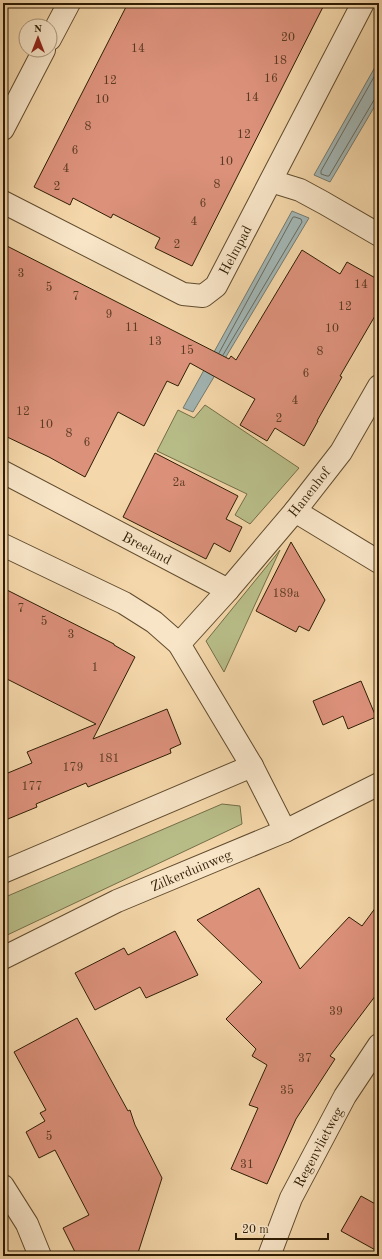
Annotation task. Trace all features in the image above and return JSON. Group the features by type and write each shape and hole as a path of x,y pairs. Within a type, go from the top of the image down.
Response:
{"street":[{"path":"58,24 69,3"},
{"name":"Helmpad","path":"3,202 183,294 204,296 216,286 363,3"},
{"path":"3,129 11,94 38,58"},
{"path":"271,181 306,193 379,235"},
{"name":"Hanenhof","path":"228,590 295,511 341,452 379,386"},
{"name":"Breeland","path":"3,472 228,590"},
{"path":"295,511 379,562"},
{"path":"3,546 124,603 154,622 179,644 252,766 285,830"},
{"path":"179,644 228,590"},
{"path":"3,872 252,766"},
{"name":"Zilkerduinweg","path":"3,958 117,901 285,830 379,784"},
{"name":"Regenvlietweg","path":"269,1256 291,1198 345,1096 379,1045"},
{"path":"3,1186 27,1224 40,1256"}],"green space":[{"path":"205,405 299,468 250,524 235,515 247,494 157,451 178,410 194,418"},
{"path":"280,550 224,672 206,641"},
{"path":"222,804 240,806 242,824 3,937 3,898"}],"water":[{"path":"379,60 379,99 330,182 314,175"},
{"path":"292,211 309,218 193,412 183,408"}],"building":[{"path":"128,3 325,3 192,266 155,248 160,238 113,214 111,218 73,198 70,205 34,187"},
{"path":"3,244 229,359 231,356 236,360 302,250 340,274 347,262 379,280 379,309 340,376 342,377 304,446 275,428 267,441 240,425 255,399 190,363 178,386 167,381 144,426 118,412 85,477 49,457 3,435"},
{"path":"155,453 238,496 226,519 242,527 230,552 214,543 206,559 123,517"},
{"path":"291,542 325,600 309,631 299,626 296,632 256,611"},
{"path":"3,588 114,644 135,657 93,739 167,709 181,744 170,749 171,753 88,787 86,783 36,804 37,807 3,821 3,775 32,763 27,752 96,724 3,677"},
{"path":"361,681 376,717 348,729 343,716 323,725 313,701"},
{"path":"259,888 300,969 349,917 362,926 379,903 379,991 330,1056 335,1059 296,1119 267,1184 231,1169 258,1108 249,1105 267,1065 252,1056 256,1049 226,1019 262,982 197,920"},
{"path":"175,931 198,975 146,998 140,987 95,1010 75,973 124,948 128,955"},
{"path":"77,1018 128,1111 130,1110 135,1125 162,1178 137,1256 77,1256 63,1228 89,1215 55,1150 39,1158 26,1132 45,1121 40,1113 46,1110 14,1052"},
{"path":"361,1196 379,1206 379,1252 341,1231"}]}
